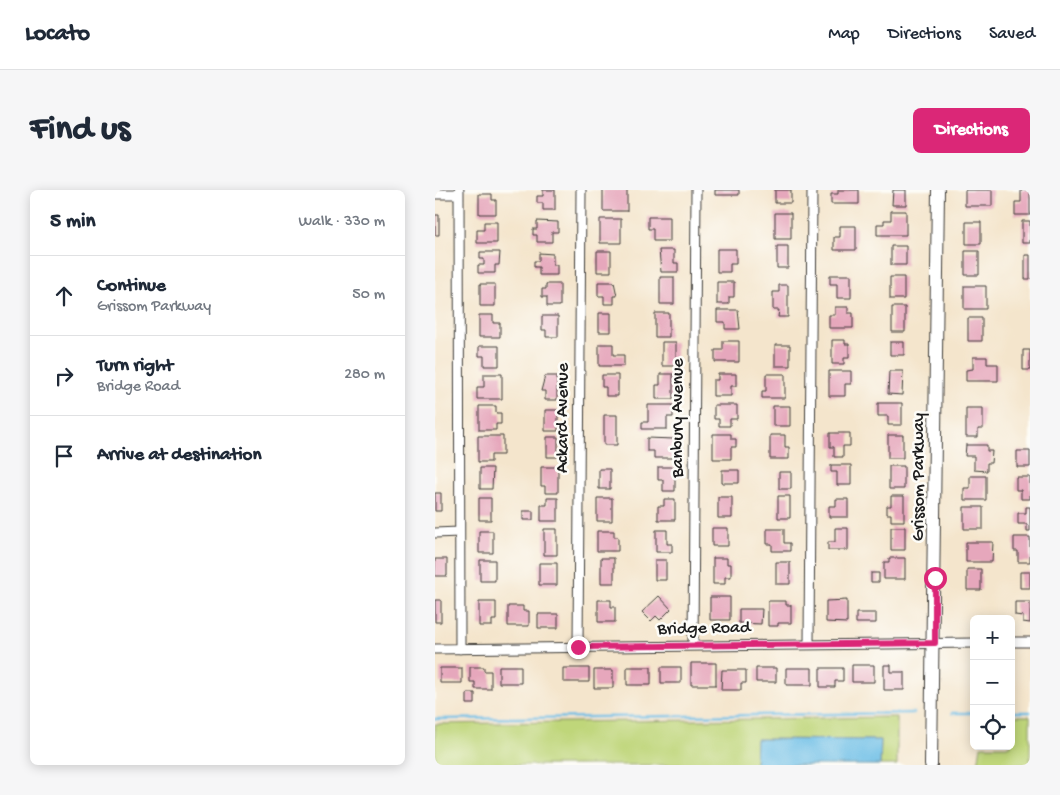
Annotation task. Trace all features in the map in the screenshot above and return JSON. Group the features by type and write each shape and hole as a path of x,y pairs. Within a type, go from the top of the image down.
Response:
{"main road":[{"name":"Grissom Parkway","path":"931,765 935,643 938,190"}],"street":[{"name":"Ackard Avenue","path":"578,647 581,190"},
{"name":"Banbury Avenue","path":"693,646 696,190"},
{"path":"809,644 812,190"},
{"path":"435,194 459,192 460,649"},
{"path":"435,533 459,532"},
{"path":"1015,642 1030,642"},
{"name":"Bridge Road","path":"435,649 970,643"}],"green space":[{"path":"1015,716 1030,716 1030,765 978,765 980,750 1015,750"},
{"path":"897,717 897,765 880,765 881,740 756,739 755,765 435,765 435,724"}],"water":[{"path":"756,739 881,740 880,765 755,765"}],"building":[{"path":"543,190 555,190 555,210 543,210 543,203 537,203 537,196 543,196"},
{"path":"603,190 627,190 627,211 603,211"},
{"path":"715,190 739,190 739,195 715,195"},
{"path":"775,190 791,190 791,203 775,203"},
{"path":"838,190 859,190 859,204 831,204 831,194 838,194"},
{"path":"893,190 906,190 906,205 892,205"},
{"path":"965,190 992,190 992,206 965,206"},
{"path":"1021,190 1030,190 1030,215 1015,215 1015,202 1021,202"},
{"path":"479,194 492,194 492,200 496,200 496,214 479,214"},
{"path":"891,211 906,211 906,235 877,235 877,224 884,224 884,220 891,220"},
{"path":"775,213 791,213 791,239 775,239"},
{"path":"435,215 439,215 439,235 435,235"},
{"path":"648,217 670,217 670,241 653,241 653,229 648,229"},
{"path":"600,219 621,219 621,243 600,243"},
{"path":"537,221 558,222 558,232 552,232 552,242 537,242 537,235 533,235 533,229 537,229"},
{"path":"1022,221 1030,221 1030,243 1022,243"},
{"path":"484,222 497,222 497,243 477,243 477,230 484,230"},
{"path":"966,222 981,222 981,244 966,244"},
{"path":"840,226 856,226 856,250 834,250 834,237 840,237"},
{"path":"777,246 788,246 788,268 777,268"},
{"path":"891,246 906,246 906,265 891,265"},
{"path":"717,249 736,249 736,264 730,264 730,272 717,272"},
{"path":"659,250 674,250 674,263 678,263 678,272 661,272"},
{"path":"597,251 611,251 611,272 597,272"},
{"path":"965,251 979,251 979,275 965,275"},
{"path":"480,252 500,252 499,265 495,265 495,273 478,273 478,265 484,265 484,259 480,259"},
{"path":"539,253 553,254 553,265 557,265 557,275 539,275 539,267 534,267 534,261 539,261"},
{"path":"1025,255 1030,255 1030,279 1025,279"},
{"path":"830,275 851,275 851,298 837,298 837,284 830,284"},
{"path":"660,277 674,277 674,304 660,304"},
{"path":"890,277 904,277 904,299 890,299"},
{"path":"598,282 614,282 617,296 614,296 614,304 604,304 604,296 598,296"},
{"path":"717,282 734,282 734,297 729,297 729,304 717,304"},
{"path":"480,284 495,284 495,306 480,306"},
{"path":"546,284 560,284 560,306 547,306 547,297 542,297 542,289 546,289"},
{"path":"779,285 788,285 788,317 778,317 779,310 773,310 773,292 779,292"},
{"path":"964,286 986,286 986,309 964,309"},
{"path":"835,307 848,307 848,313 853,313 853,328 829,328 829,315 835,315"},
{"path":"892,307 905,307 905,332 892,332"},
{"path":"717,310 738,310 740,329 725,329 725,322 717,322"},
{"path":"599,313 611,313 611,332 599,332"},
{"path":"655,313 669,313 669,337 655,337"},
{"path":"479,315 493,315 493,323 500,323 500,337 479,337"},
{"path":"542,316 558,316 558,337 546,337 546,330 542,330"},
{"path":"968,318 982,318 982,341 968,341"},
{"path":"832,340 845,340 845,344 849,344 849,358 844,358 844,364 832,364"},
{"path":"723,341 739,341 739,362 715,362 715,350 723,350"},
{"path":"662,342 676,342 676,366 662,366"},
{"path":"890,342 904,342 904,355 890,355"},
{"path":"599,344 613,344 613,355 624,355 624,366 599,366"},
{"path":"775,345 790,345 790,366 775,366"},
{"path":"479,346 499,346 499,366 484,366 484,356 479,356"},
{"path":"1023,350 1030,350 1030,370 1023,370"},
{"path":"973,357 987,357 987,364 998,364 998,381 966,381 966,370 973,369"},
{"path":"829,371 851,371 851,384 845,384 845,396 829,396"},
{"path":"889,371 903,371 902,395 888,394"},
{"path":"484,374 502,374 502,399 477,399 477,387 484,387"},
{"path":"660,374 673,374 673,399 656,399 656,385 660,385"},
{"path":"718,374 736,374 736,386 731,386 731,396 713,396 713,380 718,380"},
{"path":"766,374 785,374 785,398 762,398 762,391 766,391"},
{"path":"602,375 618,375 618,396 606,396 606,387 602,387"},
{"path":"545,376 557,376 557,400 545,400 545,391 541,391"},
{"path":"878,403 902,403 902,425 888,425 888,416 878,416"},
{"path":"648,405 673,405 673,417 667,417 667,429 642,429 642,422 648,422"},
{"path":"714,405 737,405 737,419 730,419 730,426 719,426 719,419 714,419"},
{"path":"479,406 496,406 496,413 501,413 501,424 496,424 496,430 479,430"},
{"path":"773,406 790,406 790,426 773,426"},
{"path":"966,408 983,408 983,429 978,429 978,437 966,437"},
{"path":"545,410 558,410 558,431 545,431"},
{"path":"604,415 617,415 617,445 604,445"},
{"path":"830,433 850,433 850,446 843,446 843,457 834,457 834,447 830,447"},
{"path":"713,434 731,434 731,439 736,439 736,447 731,447 731,459 713,459"},
{"path":"770,435 785,435 785,447 789,447 789,459 770,459"},
{"path":"888,435 903,435 903,458 888,458"},
{"path":"478,436 503,436 503,455 491,455 491,462 478,462"},
{"path":"547,437 558,437 558,457 547,457"},
{"path":"647,438 674,439 674,452 681,452 681,458 654,458 654,451 647,451"},
{"path":"966,445 987,445 987,451 992,451 991,463 987,463 987,471 974,470 974,456 965,456"},
{"path":"1017,451 1030,451 1030,467 1017,467"},
{"path":"831,465 851,465 851,485 837,485 837,472 831,472"},
{"path":"889,466 904,466 904,489 889,489"},
{"path":"541,467 558,467 558,493 545,493 545,486 541,486"},
{"path":"658,467 675,467 675,491 663,491 663,480 658,480"},
{"path":"480,468 493,468 492,489 480,489"},
{"path":"599,469 610,469 610,489 599,489"},
{"path":"722,470 739,470 739,483 722,483"},
{"path":"779,472 791,472 791,489 779,489"},
{"path":"970,476 986,476 986,500 964,500 964,488 970,488"},
{"path":"1016,477 1030,477 1030,499 1021,499 1021,490 1016,490"},
{"path":"435,493 441,493 441,511 435,511"},
{"path":"778,496 790,496 790,518 778,518"},
{"path":"891,496 904,496 904,521 891,521 891,514 887,514 887,506 891,506"},
{"path":"718,497 732,497 732,518 718,518"},
{"path":"479,498 491,498 491,520 479,520"},
{"path":"547,498 558,498 558,521 541,521 541,505 547,505"},
{"path":"597,498 612,498 612,521 597,521"},
{"path":"664,499 675,499 675,520 658,520 658,506 664,506"},
{"path":"836,499 848,499 848,517 829,517 829,506 836,506"},
{"path":"964,507 983,507 983,529 964,529"},
{"path":"1026,507 1030,507 1030,531 1027,531 1027,524 1018,524 1018,513 1026,513"},
{"path":"523,511 533,511 533,520 523,520"},
{"path":"891,527 905,527 905,550 891,550"},
{"path":"712,528 728,528 728,546 712,546"},
{"path":"835,528 848,528 848,550 828,550 828,542 835,542"},
{"path":"544,529 557,529 557,555 544,555"},
{"path":"767,529 784,529 784,543 790,543 790,551 772,551 772,544 767,544"},
{"path":"656,530 667,530 667,544 672,544 672,552 656,552"},
{"path":"479,531 493,531 493,553 479,553"},
{"path":"597,531 614,531 614,537 618,537 618,551 597,551"},
{"path":"1014,537 1030,537 1030,562 1018,562 1018,551 1014,551"},
{"path":"966,542 993,542 992,562 966,562"},
{"path":"601,558 614,558 614,583 601,583"},
{"path":"713,558 727,558 727,564 731,564 731,577 725,577 725,584 713,584"},
{"path":"889,558 905,558 905,579 884,579 884,562 889,562"},
{"path":"435,559 447,559 447,576 435,576"},
{"path":"480,560 495,560 495,581 480,581"},
{"path":"655,560 666,560 666,580 655,580"},
{"path":"776,562 790,562 790,584 776,584"},
{"path":"539,563 557,563 557,585 539,585"},
{"path":"967,569 981,569 981,590 967,590"},
{"path":"1020,572 1030,572 1030,588 1020,588"},
{"path":"871,573 879,573 879,582 871,582"},
{"path":"659,596 671,609 660,620 656,616 651,621 642,612"},
{"path":"710,597 730,597 730,620 710,620"},
{"path":"435,600 441,600 441,622 435,622"},
{"path":"598,600 611,600 611,607 615,607 615,622 598,622"},
{"path":"847,600 847,623 826,622 826,601"},
{"path":"768,601 786,601 786,605 791,605 791,623 778,623 778,626 768,626"},
{"path":"479,602 496,602 496,620 492,620 492,626 479,626"},
{"path":"1015,602 1030,602 1030,623 1023,622 1023,616 1015,615"},
{"path":"508,606 523,606 523,611 529,611 529,626 508,626"},
{"path":"739,609 762,609 761,624 739,623"},
{"path":"856,613 876,613 876,623 856,623"},
{"path":"538,614 558,614 558,628 538,628"},
{"path":"691,663 716,663 716,685 691,685"},
{"path":"852,665 874,665 874,682 852,682"},
{"path":"884,665 891,665 891,672 904,672 904,690 884,690"},
{"path":"499,666 521,666 521,683 499,683"},
{"path":"470,667 484,667 484,671 491,671 491,689 475,689 475,682 470,682"},
{"path":"627,667 651,667 651,685 627,685"},
{"path":"661,667 681,667 681,683 661,683"},
{"path":"440,668 462,668 462,683 440,683"},
{"path":"563,668 589,668 589,682 563,682"},
{"path":"756,668 776,668 776,682 756,682"},
{"path":"786,668 812,668 812,685 786,685"},
{"path":"820,668 843,668 843,681 835,681 835,687 820,687"},
{"path":"594,670 613,670 613,688 594,688"},
{"path":"722,670 746,670 746,683 741,683 741,690 721,690"},
{"path":"467,693 475,693 475,704 467,704"}],"waterway":[{"path":"1015,712 1030,712"},
{"path":"435,719 914,713"},
{"path":"952,713 970,713"}],"route":[{"path":"578,647 935,643 935,578"}]}
